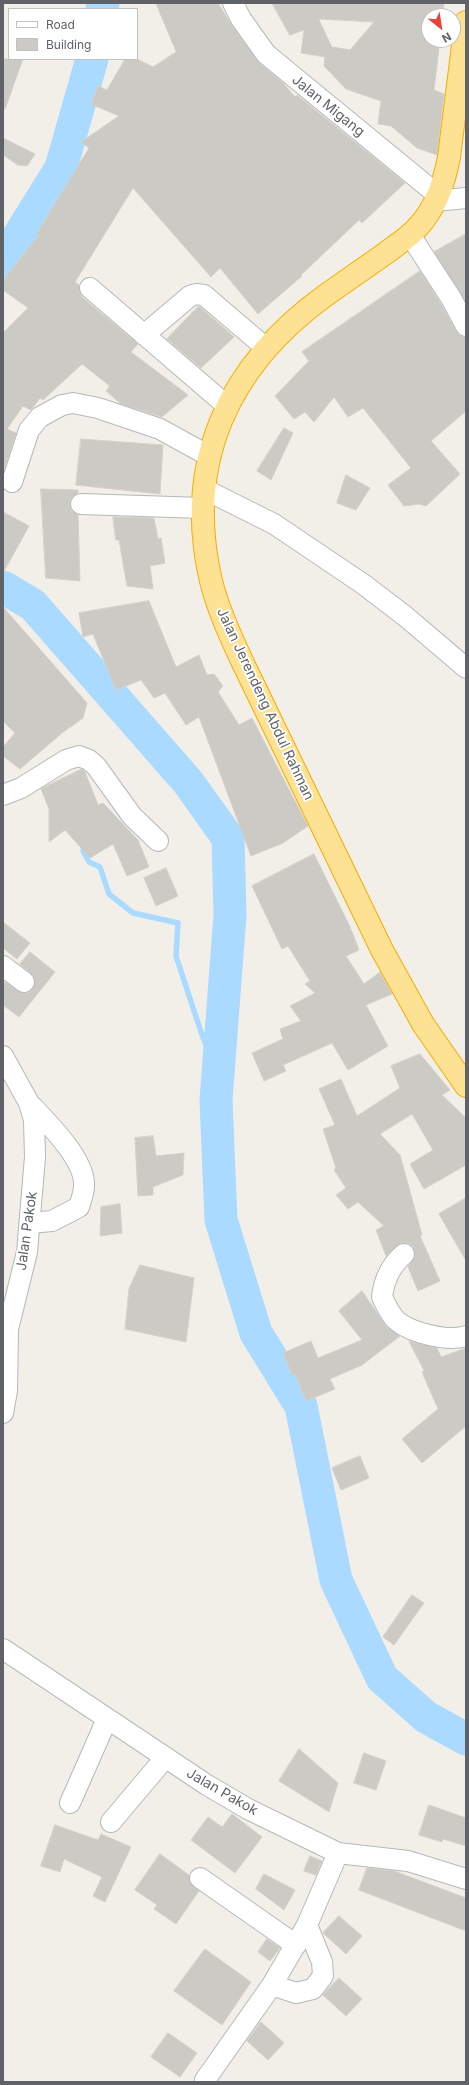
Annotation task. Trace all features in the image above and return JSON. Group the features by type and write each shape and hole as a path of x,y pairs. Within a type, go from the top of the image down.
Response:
{"highway":[{"name":"Jalan Jerendeng Abdul Rahman","path":"466,22 449,157 445,178 437,199 418,228 410,236 324,296 284,329 266,348 245,375 226,406 209,456 203,498 207,563 211,582 228,630 382,950 423,1024 466,1086"}],"street":[{"name":"Jalan Migang","path":"233,3 241,18 266,54 437,199"},
{"path":"437,199 466,198"},
{"path":"410,236 451,298 466,326"},
{"path":"90,288 226,406"},
{"path":"144,334 190,296 196,294 204,295 266,348"},
{"path":"12,482 31,426 40,417 67,403 98,408 160,429 209,456"},
{"path":"81,504 203,498 274,524 363,584 405,616 466,668"},
{"path":"3,795 21,788 66,760 79,756 89,760 96,766 132,816 158,841"},
{"path":"3,966 24,982"},
{"name":"Jalan Pakok","path":"3,1056 29,1103 34,1120 35,1157 27,1252 8,1329 7,1391 3,1412"},
{"path":"29,1103 70,1149 80,1166 85,1185 79,1207 52,1222 30,1223"},
{"path":"404,1254 396,1261 384,1283 382,1297 396,1321 408,1328 438,1337 466,1336"},
{"name":"Jalan Pakok","path":"3,1650 165,1758 241,1805 338,1853 408,1861 466,1878"},
{"path":"70,1803 107,1719"},
{"path":"111,1822 165,1758"},
{"path":"205,2080 272,1986 307,1925 338,1853"},
{"path":"200,1878 296,1945"},
{"path":"272,1986 296,1993 313,1989 323,1976 322,1962 307,1925"}],"building":[{"path":"156,3 218,3 232,26 259,63 283,83 295,97 297,95 405,183 362,223 359,220 301,275 302,276 258,314 220,268 211,277 133,188 75,282 79,285 79,291 82,297 138,344 131,352 188,395 162,417 121,404 106,391 110,386 82,364 43,400 40,398 31,410 23,406 7,429 16,433 3,473 3,333 28,308 3,290 3,280 39,235 37,233 89,148 81,142 119,116 91,104 98,86 107,90 124,60 138,60 153,67 176,52"},
{"path":"272,3 444,3 444,8 421,8 421,48 439,48 434,90 444,94 437,155 417,148 391,126 378,124 381,101 346,89 324,66 325,57 301,53 304,30 290,35","holes":["319,19 374,22 350,50 332,47"]},
{"path":"3,59 23,60 5,109 3,109"},
{"path":"3,138 35,154 27,166 18,165 3,155"},
{"path":"466,234 466,302 434,252"},
{"path":"420,271 456,331 460,336 466,337 466,411 431,441 460,474 426,506 419,504 404,506 388,485 411,468 363,408 348,417 334,397 314,422 305,412 294,419 275,396 309,361 302,352"},
{"path":"199,306 234,337 201,368 167,339"},
{"path":"284,428 293,433 271,480 257,471"},
{"path":"81,439 163,445 160,494 76,485"},
{"path":"346,475 370,488 356,510 337,503"},
{"path":"41,489 78,490 78,493 71,498 70,504 71,510 78,515 80,581 46,578"},
{"path":"3,512 29,526 3,573"},
{"path":"113,517 154,518 158,539 161,538 165,563 150,566 153,589 127,586 119,540 116,540"},
{"path":"149,601 176,667 199,655 207,675 214,674 223,686 218,692 239,725 252,718 308,826 283,843 251,856 199,717 186,725 165,693 154,698 141,680 116,690 93,634 83,637 79,613"},
{"path":"3,607 87,703 83,718 62,733 20,769 3,756 3,747 15,733 3,721"},
{"path":"82,769 85,772 98,805 103,803 138,840 149,867 127,876 113,844 90,858 65,830 49,842 49,809 41,789"},
{"path":"314,854 350,927 359,950 346,956 364,984 380,972 392,994 366,1005 388,1046 348,1070 332,1043 283,1065 286,1071 264,1081 252,1053 283,1039 280,1029 301,1021 290,1006 315,993 305,984 310,981 288,946 282,949 252,886"},
{"path":"166,868 178,896 156,906 144,878"},
{"path":"3,922 30,943 17,959 3,948"},
{"path":"30,952 55,972 19,1017 3,1005 3,985 5,982 22,993 28,993 33,989 35,983 34,977 20,964"},
{"path":"420,1054 450,1090 442,1095 466,1118 466,1165 424,1189 410,1164 433,1150 412,1114 380,1134 400,1155 422,1235 420,1236 440,1281 418,1291 408,1267 415,1257 413,1246 408,1243 401,1243 386,1256 376,1230 384,1226 358,1202 348,1209 336,1195 346,1188 334,1170 336,1168 323,1129 335,1125 319,1089 341,1079 357,1116 400,1088 391,1066"},
{"path":"153,1136 156,1156 184,1153 183,1175 153,1187 153,1195 138,1196 135,1138"},
{"path":"466,1198 466,1261 439,1214"},
{"path":"120,1204 122,1233 100,1236 101,1207"},
{"path":"140,1265 194,1278 186,1342 125,1329 129,1289"},
{"path":"362,1291 386,1326 400,1336 362,1365 330,1379 335,1389 306,1401 295,1374 292,1375 283,1353 311,1341 318,1358 362,1340 339,1311"},
{"path":"409,1341 437,1348 441,1357 466,1348 466,1426 422,1463 402,1439 438,1409 422,1372 424,1371"},
{"path":"360,1456 369,1478 341,1490 332,1468"},
{"path":"412,1595 424,1603 394,1645 383,1637"},
{"path":"299,1749 338,1783 329,1812 279,1781"},
{"path":"364,1753 386,1761 376,1790 354,1783"},
{"path":"429,1805 466,1818 466,1846 443,1839 442,1842 419,1835"},
{"path":"232,1814 262,1837 235,1873 191,1840 208,1817 222,1827"},
{"path":"55,1825 98,1840 101,1834 131,1847 105,1902 93,1896 102,1877 64,1859 60,1872 41,1866"},
{"path":"160,1854 189,1875 190,1883 199,1891 176,1924 154,1909 157,1905 135,1890"},
{"path":"310,1856 322,1861 316,1875 304,1871"},
{"path":"367,1868 394,1871 466,1898 466,1931 359,1890"},
{"path":"264,1874 295,1890 284,1910 256,1889"},
{"path":"339,1916 362,1936 346,1954 323,1933"},
{"path":"267,1939 280,1948 270,1961 258,1952"},
{"path":"205,1949 251,1982 222,2025 174,1991"},
{"path":"339,1978 362,1999 346,2016 323,1995"},
{"path":"261,2022 284,2043 268,2060 247,2041"},
{"path":"168,2033 197,2053 180,2077 151,2057"}],"waterway":[{"path":"102,8 103,3"},
{"path":"3,261 61,168 92,60"},
{"path":"3,587 33,605 188,782 228,838 230,915 216,1100 221,1220 256,1333 301,1406 336,1580 382,1678 426,1717 466,1739"},
{"path":"83,851 89,862 100,867 109,894 133,913 178,923 176,956 201,1032 218,1077"}]}
